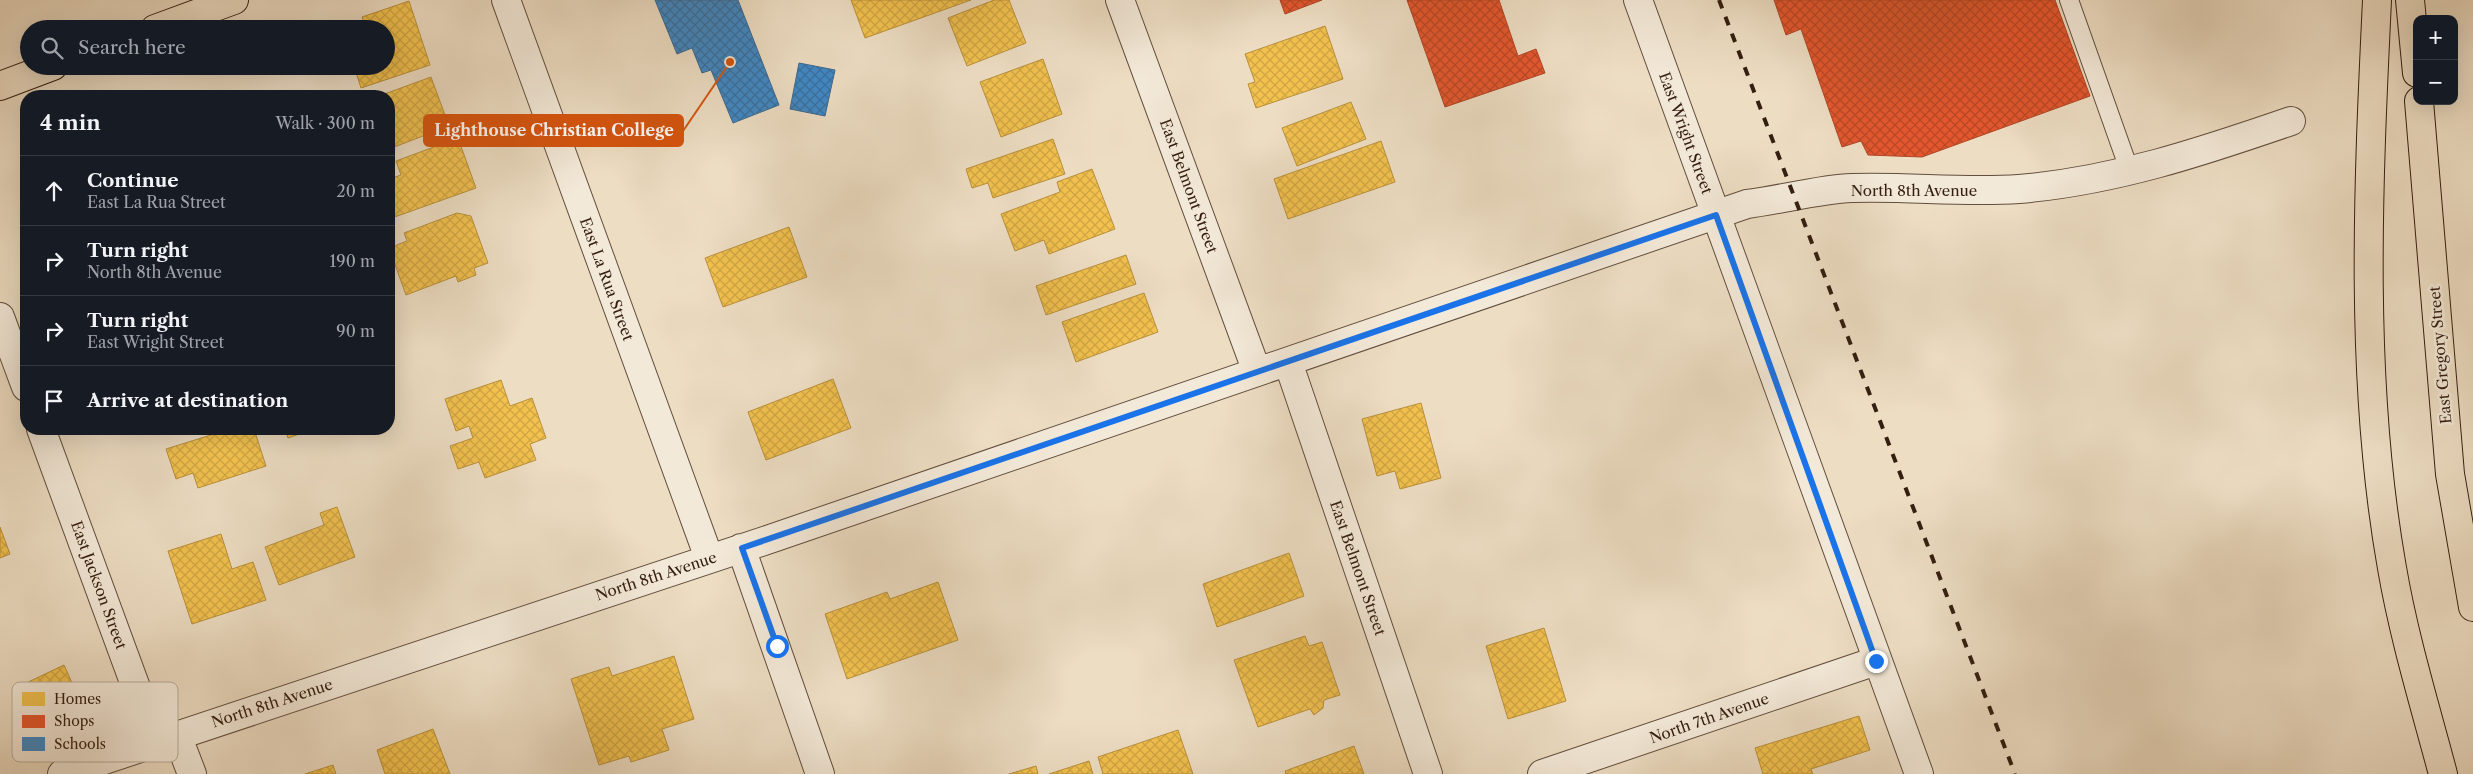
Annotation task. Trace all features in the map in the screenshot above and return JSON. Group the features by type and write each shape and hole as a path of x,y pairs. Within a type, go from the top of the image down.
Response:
{"main road":[{"path":"180,20 234,0"},
{"path":"2377,0 2370,226 2369,326 2372,404 2380,484 2392,569 2407,636 2444,774"},
{"path":"2410,0 2416,60"},
{"path":"0,86 29,75"},
{"name":"East Gregory Street","path":"2419,105 2450,474 2473,607"}],"street":[{"name":"East La Rua Street","path":"506,0 709,558"},
{"name":"East Belmont Street","path":"1120,0 1257,372"},
{"name":"East Wright Street","path":"1638,0 1876,661 1919,774"},
{"name":"North 8th Avenue","path":"178,735 742,548 1747,204 1851,188 2020,189 2102,178 2182,158 2291,122"},
{"path":"0,317 20,371"},
{"name":"East Belmont Street","path":"1288,362 1428,774"},
{"name":"East Jackson Street","path":"44,435 144,682"},
{"path":"742,548 820,774"},
{"name":"North 7th Avenue","path":"1542,774 1876,661"},
{"name":"East Jackson Street","path":"178,754 192,774"},
{"name":"North 8th Avenue","path":"62,774 98,762"}],"lane":[{"path":"2069,0 2130,172"}],"building: Homes":[{"path":"851,0 971,0 865,38"},
{"path":"994,0 1009,0 1026,43 967,66 948,18"},
{"path":"409,1 430,65 361,88 357,75 395,75 395,20 363,20 362,17"},
{"path":"1325,26 1343,79 1256,108 1248,84 1255,82 1245,54"},
{"path":"1043,59 1062,114 1001,137 980,82"},
{"path":"431,77 449,126 395,147 395,90"},
{"path":"1351,102 1366,139 1297,166 1282,128"},
{"path":"458,138 476,188 395,217 395,177 401,175 396,161"},
{"path":"1053,139 1065,174 993,198 988,183 972,188 966,169"},
{"path":"1381,141 1395,182 1288,219 1274,179"},
{"path":"1092,169 1115,229 1049,254 1044,240 1015,251 1001,214 1060,192 1057,182"},
{"path":"457,213 471,216 488,263 474,268 476,275 458,282 456,276 406,295 395,265 395,246 407,241 404,233"},
{"path":"789,227 807,277 723,307 705,258"},
{"path":"1126,255 1136,284 1046,315 1036,286"},
{"path":"1144,293 1158,332 1076,362 1062,322"},
{"path":"833,379 851,428 766,460 748,412"},
{"path":"501,380 510,406 532,398 546,438 530,444 536,460 485,478 479,462 458,469 450,446 473,438 469,426 456,431 445,399"},
{"path":"1421,403 1441,478 1400,489 1395,471 1377,476 1362,419"},
{"path":"211,435 256,435 266,466 198,488 193,473 176,479 166,449"},
{"path":"337,507 355,557 279,585 265,547 324,525 320,513"},
{"path":"0,527 10,554 0,558"},
{"path":"221,534 232,569 253,562 266,600 192,624 168,551"},
{"path":"1289,553 1304,596 1217,627 1203,584"},
{"path":"938,582 958,640 847,679 825,614 887,592 890,599"},
{"path":"1544,628 1566,701 1508,719 1486,646"},
{"path":"1305,636 1309,646 1322,642 1340,695 1324,700 1323,708 1314,715 1310,709 1258,727 1234,660"},
{"path":"674,656 694,719 662,729 669,750 631,762 629,756 599,765 571,679 609,667 612,676"},
{"path":"64,665 72,682 28,682"},
{"path":"1859,716 1870,750 1811,769 1813,774 1763,774 1755,748"},
{"path":"433,729 450,774 385,774 377,750"},
{"path":"1178,730 1193,774 1103,774 1098,757"},
{"path":"1354,746 1364,774 1286,774 1285,771"},
{"path":"1089,761 1093,774 1049,774"},
{"path":"333,765 336,774 305,774"},
{"path":"1036,766 1038,774 1009,774"}],"building: Shops":[{"path":"1280,0 1322,0 1285,14"},
{"path":"1407,0 1499,0 1518,56 1536,49 1545,73 1445,107"},
{"path":"1774,0 2055,0 2090,96 1922,157 1868,155 1861,141 1842,147 1801,29 1786,35"}],"building: Schools":[{"path":"655,0 738,0 779,105 733,123 711,70 702,73 692,48 677,54"},
{"path":"799,63 835,70 825,116 790,109"}],"railway":[{"path":"1719,0 2015,774"}],"place":[{"name":"Lighthouse Christian College","path":"730,62"}],"route":[{"path":"777,646 742,548 1716,215 1876,661"}]}
